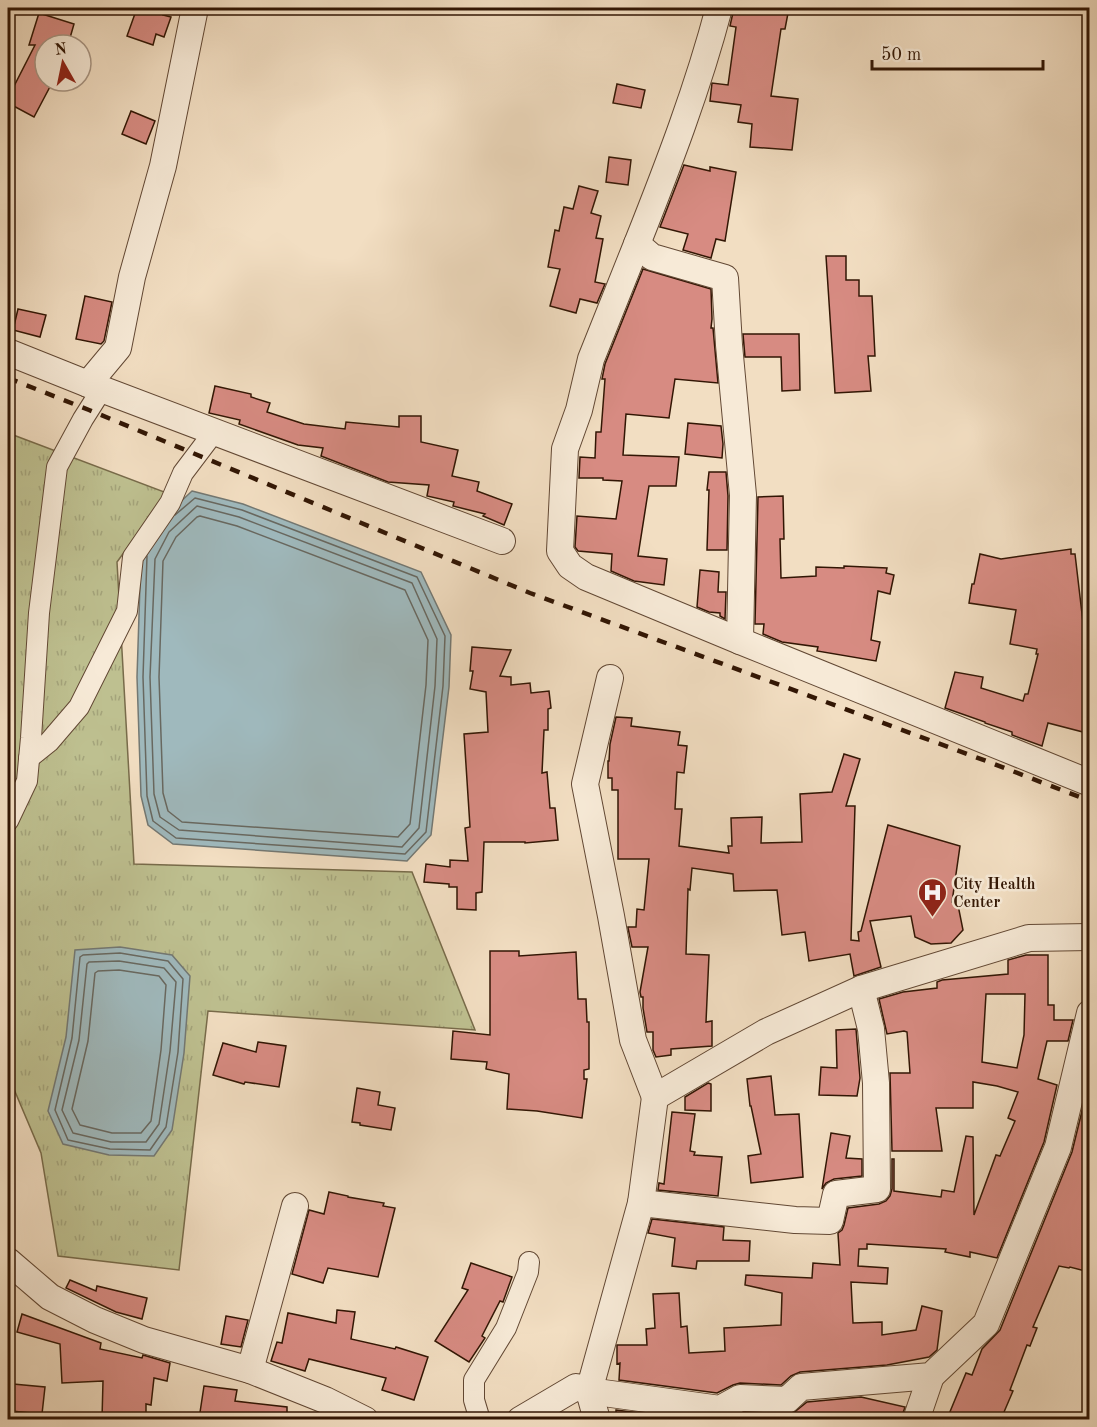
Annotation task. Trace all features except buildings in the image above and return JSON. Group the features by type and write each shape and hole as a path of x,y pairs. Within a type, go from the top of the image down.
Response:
{"street":[{"path":"8,821 27,781 39,613 57,467 83,419 95,387 118,348 132,277 163,166 195,8"},
{"path":"719,8 707,54 656,198 591,360 579,410 565,449 560,551 570,566 586,577 1089,783"},
{"path":"638,243 652,257 725,278 743,495 740,641"},
{"path":"8,352 502,541"},
{"path":"29,758 49,742 78,707 127,611 133,557 170,503 183,473 214,432"},
{"path":"597,1419 589,1391 642,1203 655,1097 633,1040 585,784 610,678"},
{"path":"655,1097 766,1032 861,989 1029,938 1089,937"},
{"path":"642,1203 795,1220 830,1221 836,1194 877,1189 876,1083 871,1029 861,989"},
{"path":"916,1419 931,1376 986,1324 1058,1147 1089,1013"},
{"path":"250,1371 296,1206"},
{"path":"8,1261 50,1296 95,1320 144,1340 250,1371 325,1400 365,1419"},
{"path":"480,1419 474,1400 474,1380 506,1328 530,1262"},
{"path":"520,1419 576,1387 589,1391 720,1409 740,1398 787,1400 801,1387 931,1376"}],"green space":[{"path":"8,433 167,493 117,562 134,864 412,872 475,1030 208,1011 179,1270 58,1256 41,1153 8,1075"}],"water":[{"path":"192,491 243,504 421,572 451,635 449,687 431,835 407,861 173,844 148,825 141,796 137,677 141,554 158,523"},
{"path":"120,947 172,955 190,976 184,1053 172,1130 154,1156 109,1155 63,1144 48,1111 66,1037 75,950"}],"railway":[{"path":"8,378 530,593 1090,801"}],"place":[{"name":"City Health Center","path":"932,918"}]}
